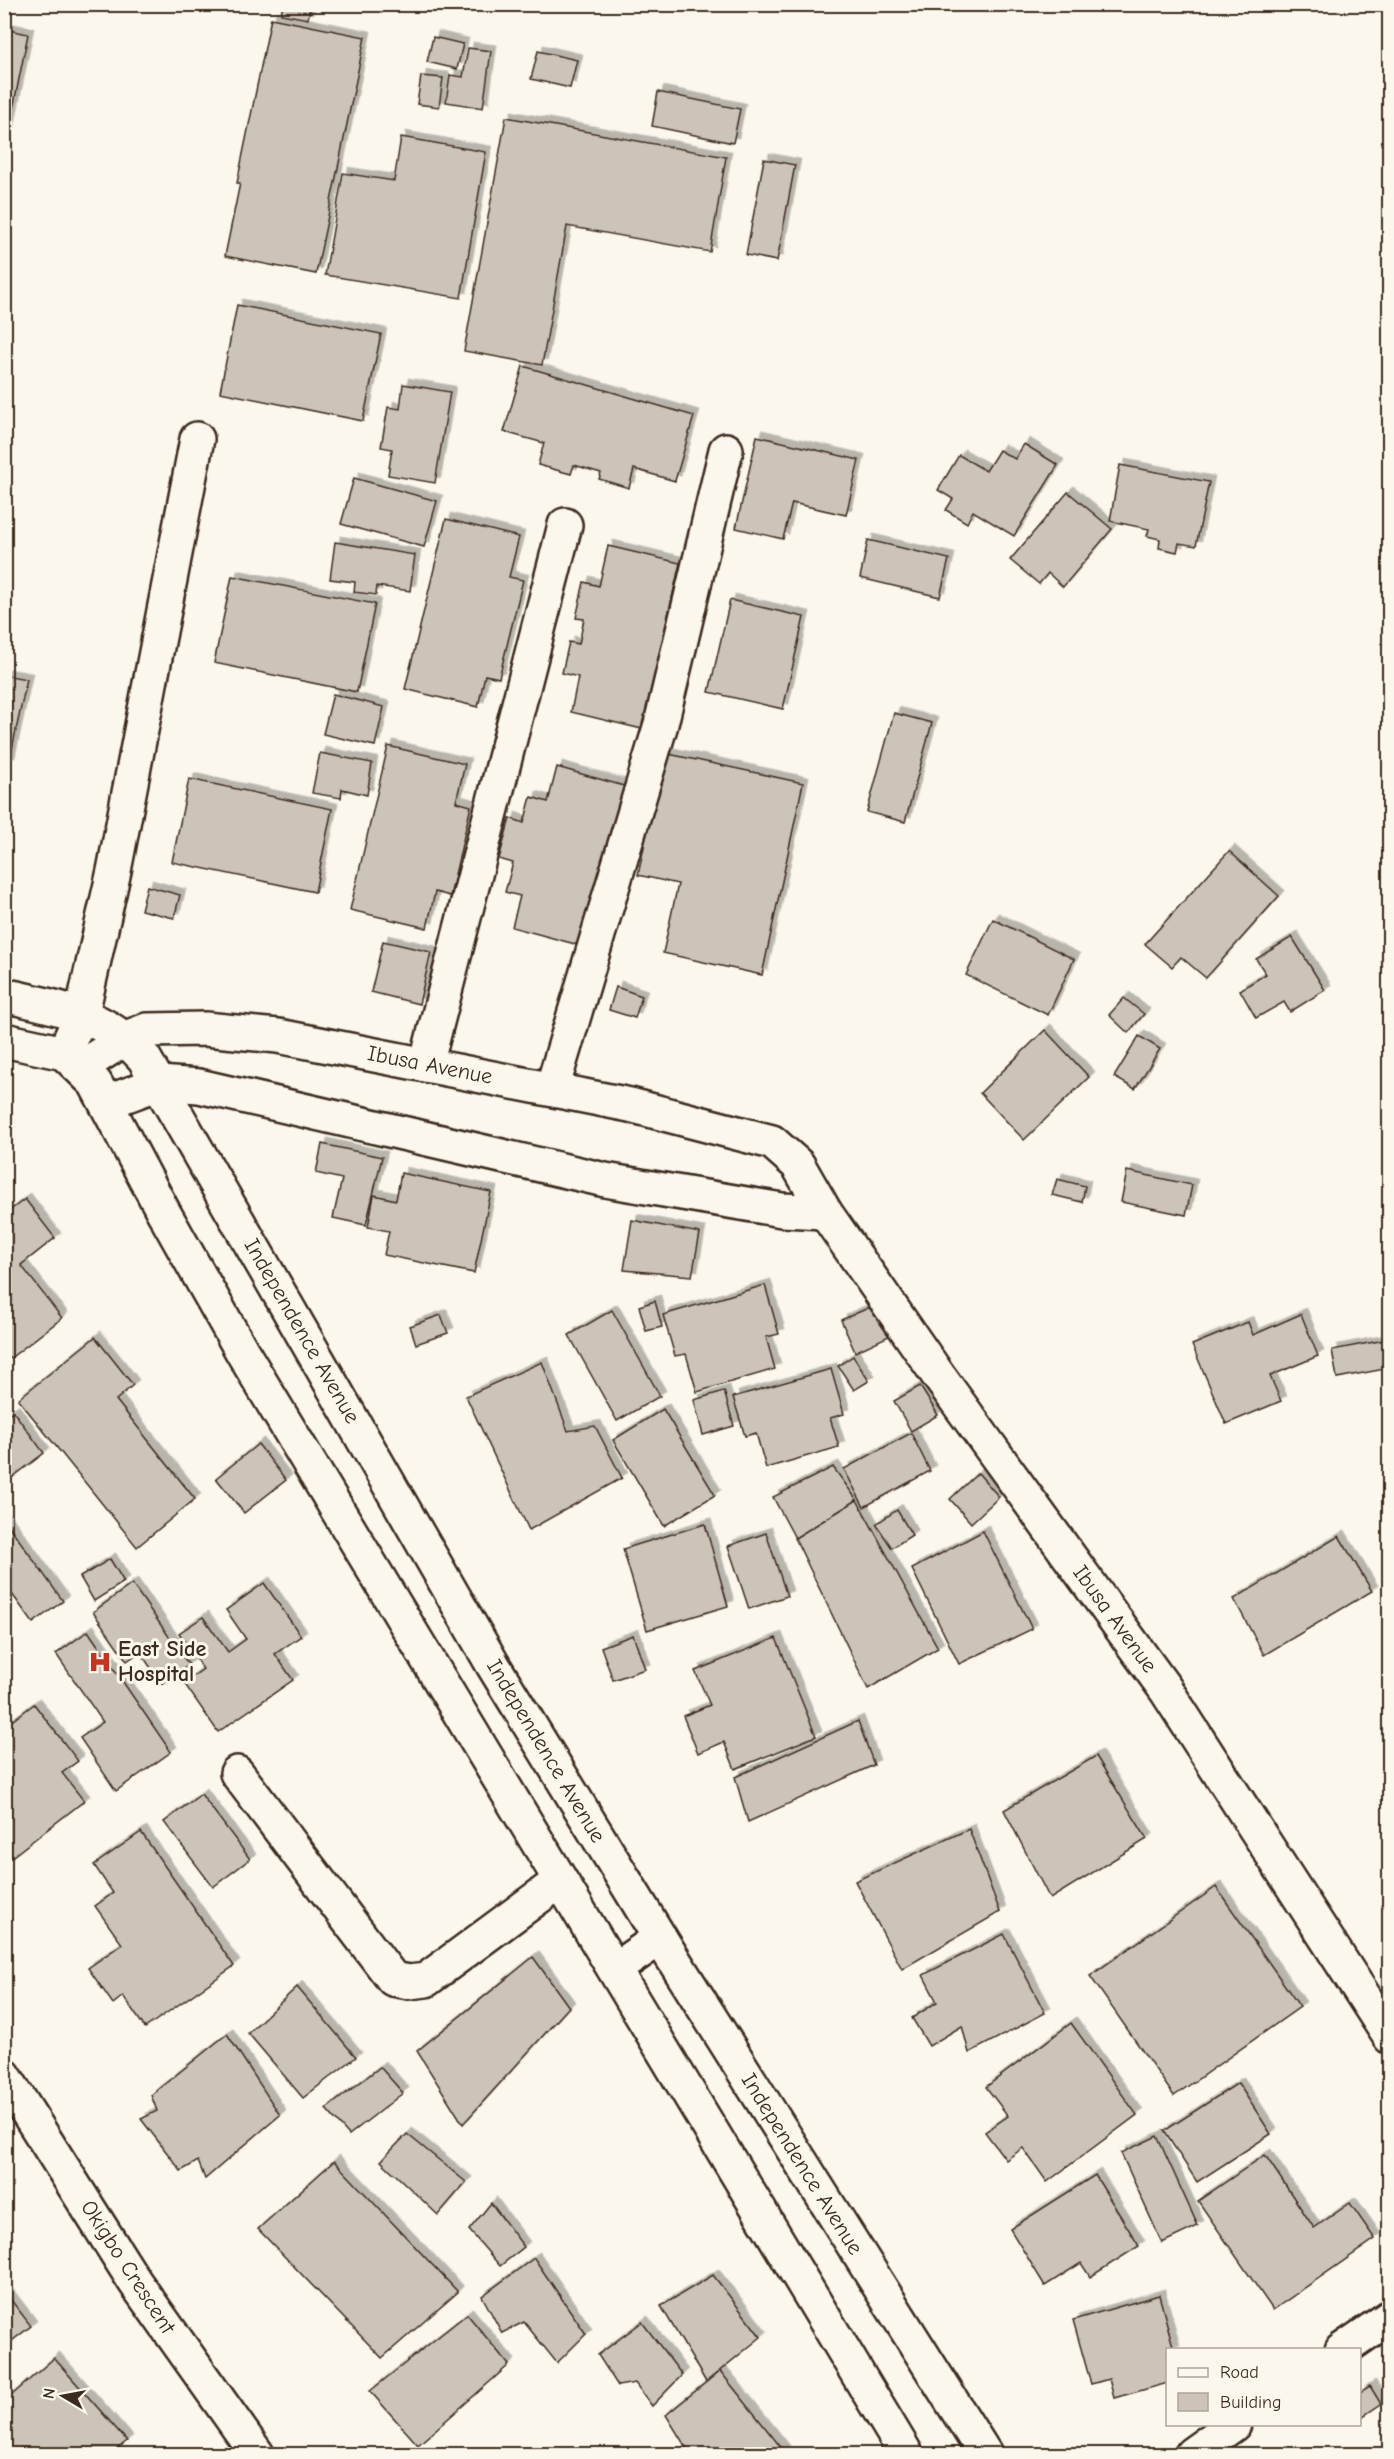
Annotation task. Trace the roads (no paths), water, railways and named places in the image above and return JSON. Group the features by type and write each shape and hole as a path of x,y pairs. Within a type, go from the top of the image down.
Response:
{"street":[{"path":"72,1060 114,871 197,439"},
{"path":"552,1089 661,724 726,450"},
{"path":"426,1065 565,525"},
{"path":"4,995 82,1013 126,1038"},
{"name":"Ibusa Avenue","path":"72,1060 147,1030 205,1029 278,1036 552,1089 732,1130 772,1142 798,1165 825,1212 938,1375 1166,1690 1389,2037"},
{"name":"Independence Avenue","path":"126,1038 144,1058 159,1083 493,1665 660,1938 985,2454"},
{"path":"4,1040 72,1060 108,1102 164,1213 243,1353 906,2454"},
{"path":"108,1102 159,1083 209,1088 605,1180 782,1210 825,1212"},
{"path":"237,1773 393,1979 409,1982 426,1980 560,1881"},
{"path":"615,1969 660,1938"},
{"name":"Okigbo Crescent","path":"4,2075 135,2282 257,2454"},
{"path":"1343,2348 1389,2317"},
{"path":"1192,2454 1231,2426"}],"place":[{"name":"East Side Hospital","path":"100,1662"}]}
